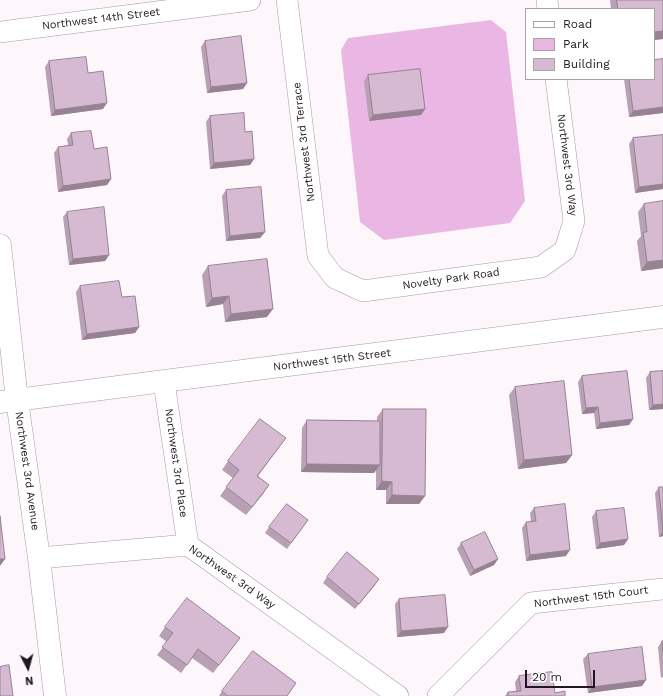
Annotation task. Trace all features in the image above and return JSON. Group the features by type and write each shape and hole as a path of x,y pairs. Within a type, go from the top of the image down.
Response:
{"street":[{"name":"Northwest 14th Street","path":"0,32 250,0"},
{"name":"Northwest 3rd Terrace","path":"287,0 318,256 335,278"},
{"name":"Northwest 3rd Way","path":"556,80 574,221 565,250"},
{"name":"Northwest 3rd Avenue","path":"0,245 8,401 39,558 55,696"},
{"name":"Novelty Park Road","path":"335,278 363,291 541,267 565,250"},
{"name":"Northwest 15th Street","path":"8,401 663,317"},
{"name":"Northwest 3rd Place","path":"164,382 188,545"},
{"name":"Northwest 3rd Way","path":"39,558 188,545 398,696"},
{"name":"Northwest 15th Court","path":"438,696 531,603 663,589"}],"green space":[{"path":"491,20 506,32 525,201 510,223 384,240 360,222 341,50 348,38"}],"building":[{"path":"617,0 663,0 663,31 655,32 655,8 618,8"},
{"path":"241,36 247,83 211,87 205,41"},
{"path":"86,57 88,73 103,71 107,103 55,110 49,61"},
{"path":"663,59 663,107 633,111 629,80 655,80 655,60"},
{"path":"420,69 425,109 373,115 368,75"},
{"path":"244,113 245,132 252,131 254,159 214,163 210,116"},
{"path":"91,131 94,149 107,147 111,179 63,186 58,147 73,145 71,133"},
{"path":"663,135 663,184 639,187 633,138"},
{"path":"261,187 265,232 230,236 226,190"},
{"path":"663,201 663,260 647,262 643,232 647,232 644,204"},
{"path":"104,207 109,255 73,259 67,212"},
{"path":"267,259 273,309 231,314 229,296 212,298 208,266"},
{"path":"119,281 122,297 135,296 139,327 87,334 80,286"},
{"path":"627,371 633,419 600,423 598,407 586,408 582,376"},
{"path":"663,371 663,404 653,405 650,372"},
{"path":"564,381 572,455 524,460 515,387"},
{"path":"383,409 426,409 425,496 392,495 392,482 382,481"},
{"path":"260,419 286,438 257,476 269,485 252,507 226,487 239,470 228,461"},
{"path":"307,420 380,421 380,465 307,464"},
{"path":"659,487 663,487 663,531"},
{"path":"287,504 308,520 291,543 269,527"},
{"path":"565,504 570,550 530,555 526,522 536,521 534,508"},
{"path":"624,508 628,539 600,543 596,511"},
{"path":"0,516 5,559 0,559"},
{"path":"485,532 498,559 474,570 461,543"},
{"path":"347,552 379,579 359,604 327,577"},
{"path":"445,595 448,627 401,631 399,599"},
{"path":"187,598 240,638 219,665 198,649 187,665 162,647 173,633 165,627"},
{"path":"642,647 646,680 592,687 588,654"},
{"path":"253,651 296,683 287,696 228,696 222,691"},
{"path":"9,665 13,696 0,696 0,667"},
{"path":"552,672 555,693 565,691 565,696 508,696 508,692 521,691 519,676"}]}
